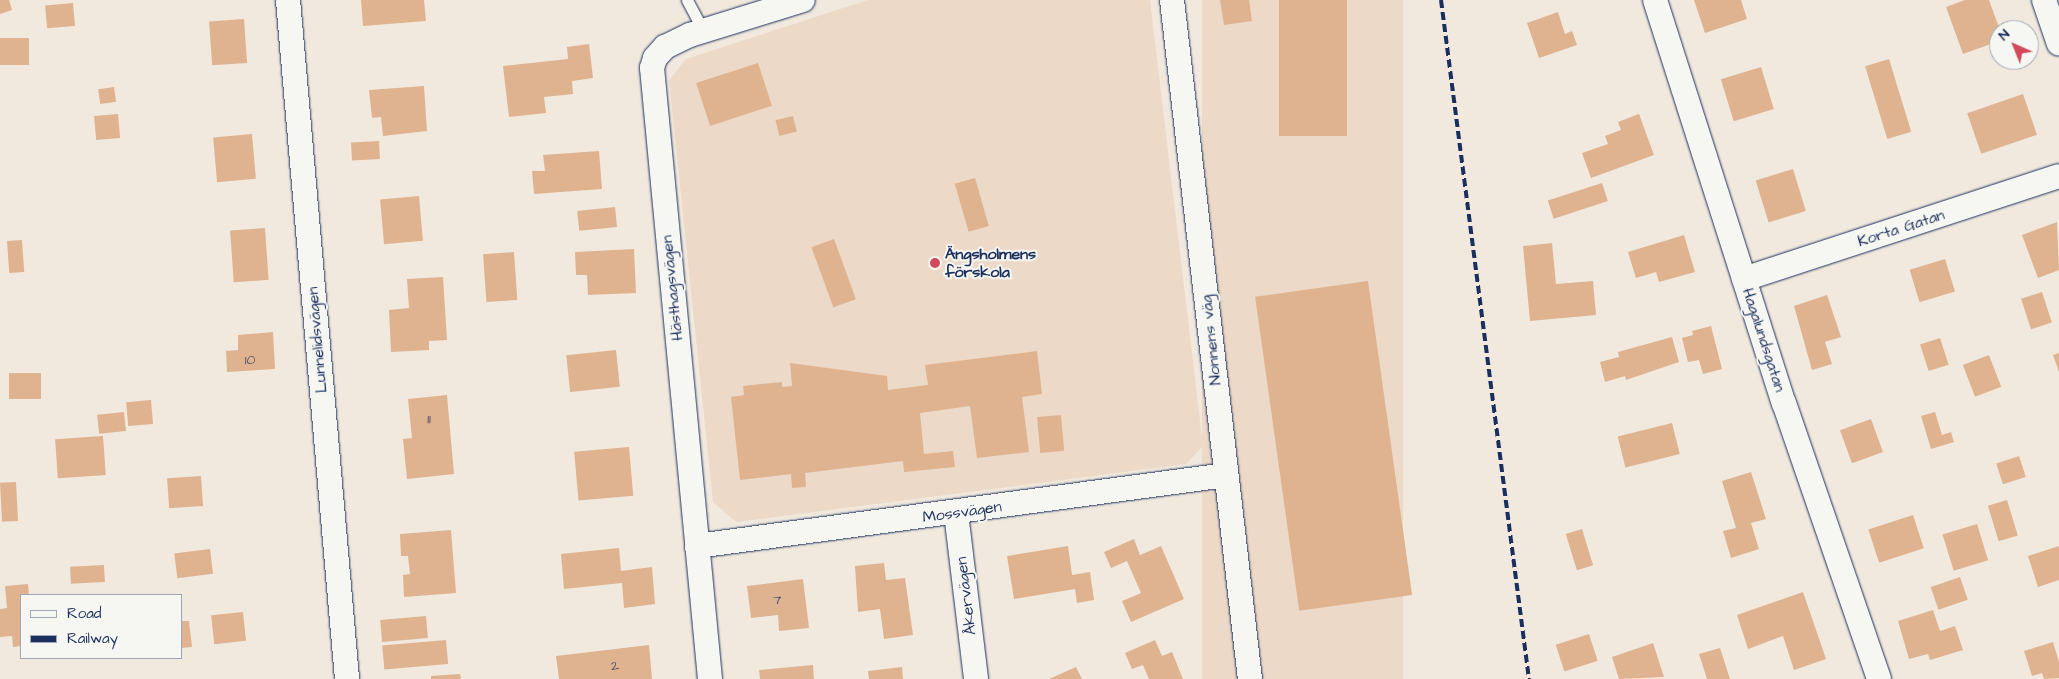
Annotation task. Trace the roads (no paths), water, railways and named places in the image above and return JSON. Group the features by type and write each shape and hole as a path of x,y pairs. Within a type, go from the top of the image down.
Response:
{"street":[{"name":"Lunnelidsvägen","path":"288,0 347,679"},
{"name":"Hästhagsvägen","path":"710,679 652,68 655,58 665,47 702,30 804,0"},
{"name":"Nonnens väg","path":"1172,0 1250,679"},
{"name":"Hagalundsgatan","path":"1654,0 1744,280 1879,679"},
{"path":"2044,0 2059,44"},
{"name":"Korta Gatan","path":"1744,280 2059,176"},
{"name":"Mossvägen","path":"697,546 956,513 1226,475"},
{"name":"Åkervägen","path":"956,513 976,679"}],"lane":[{"path":"687,0 702,30"}],"railway":[{"path":"1441,0 1529,679"}],"place":[{"name":"Ängsholmens förskola","path":"935,263"}]}
